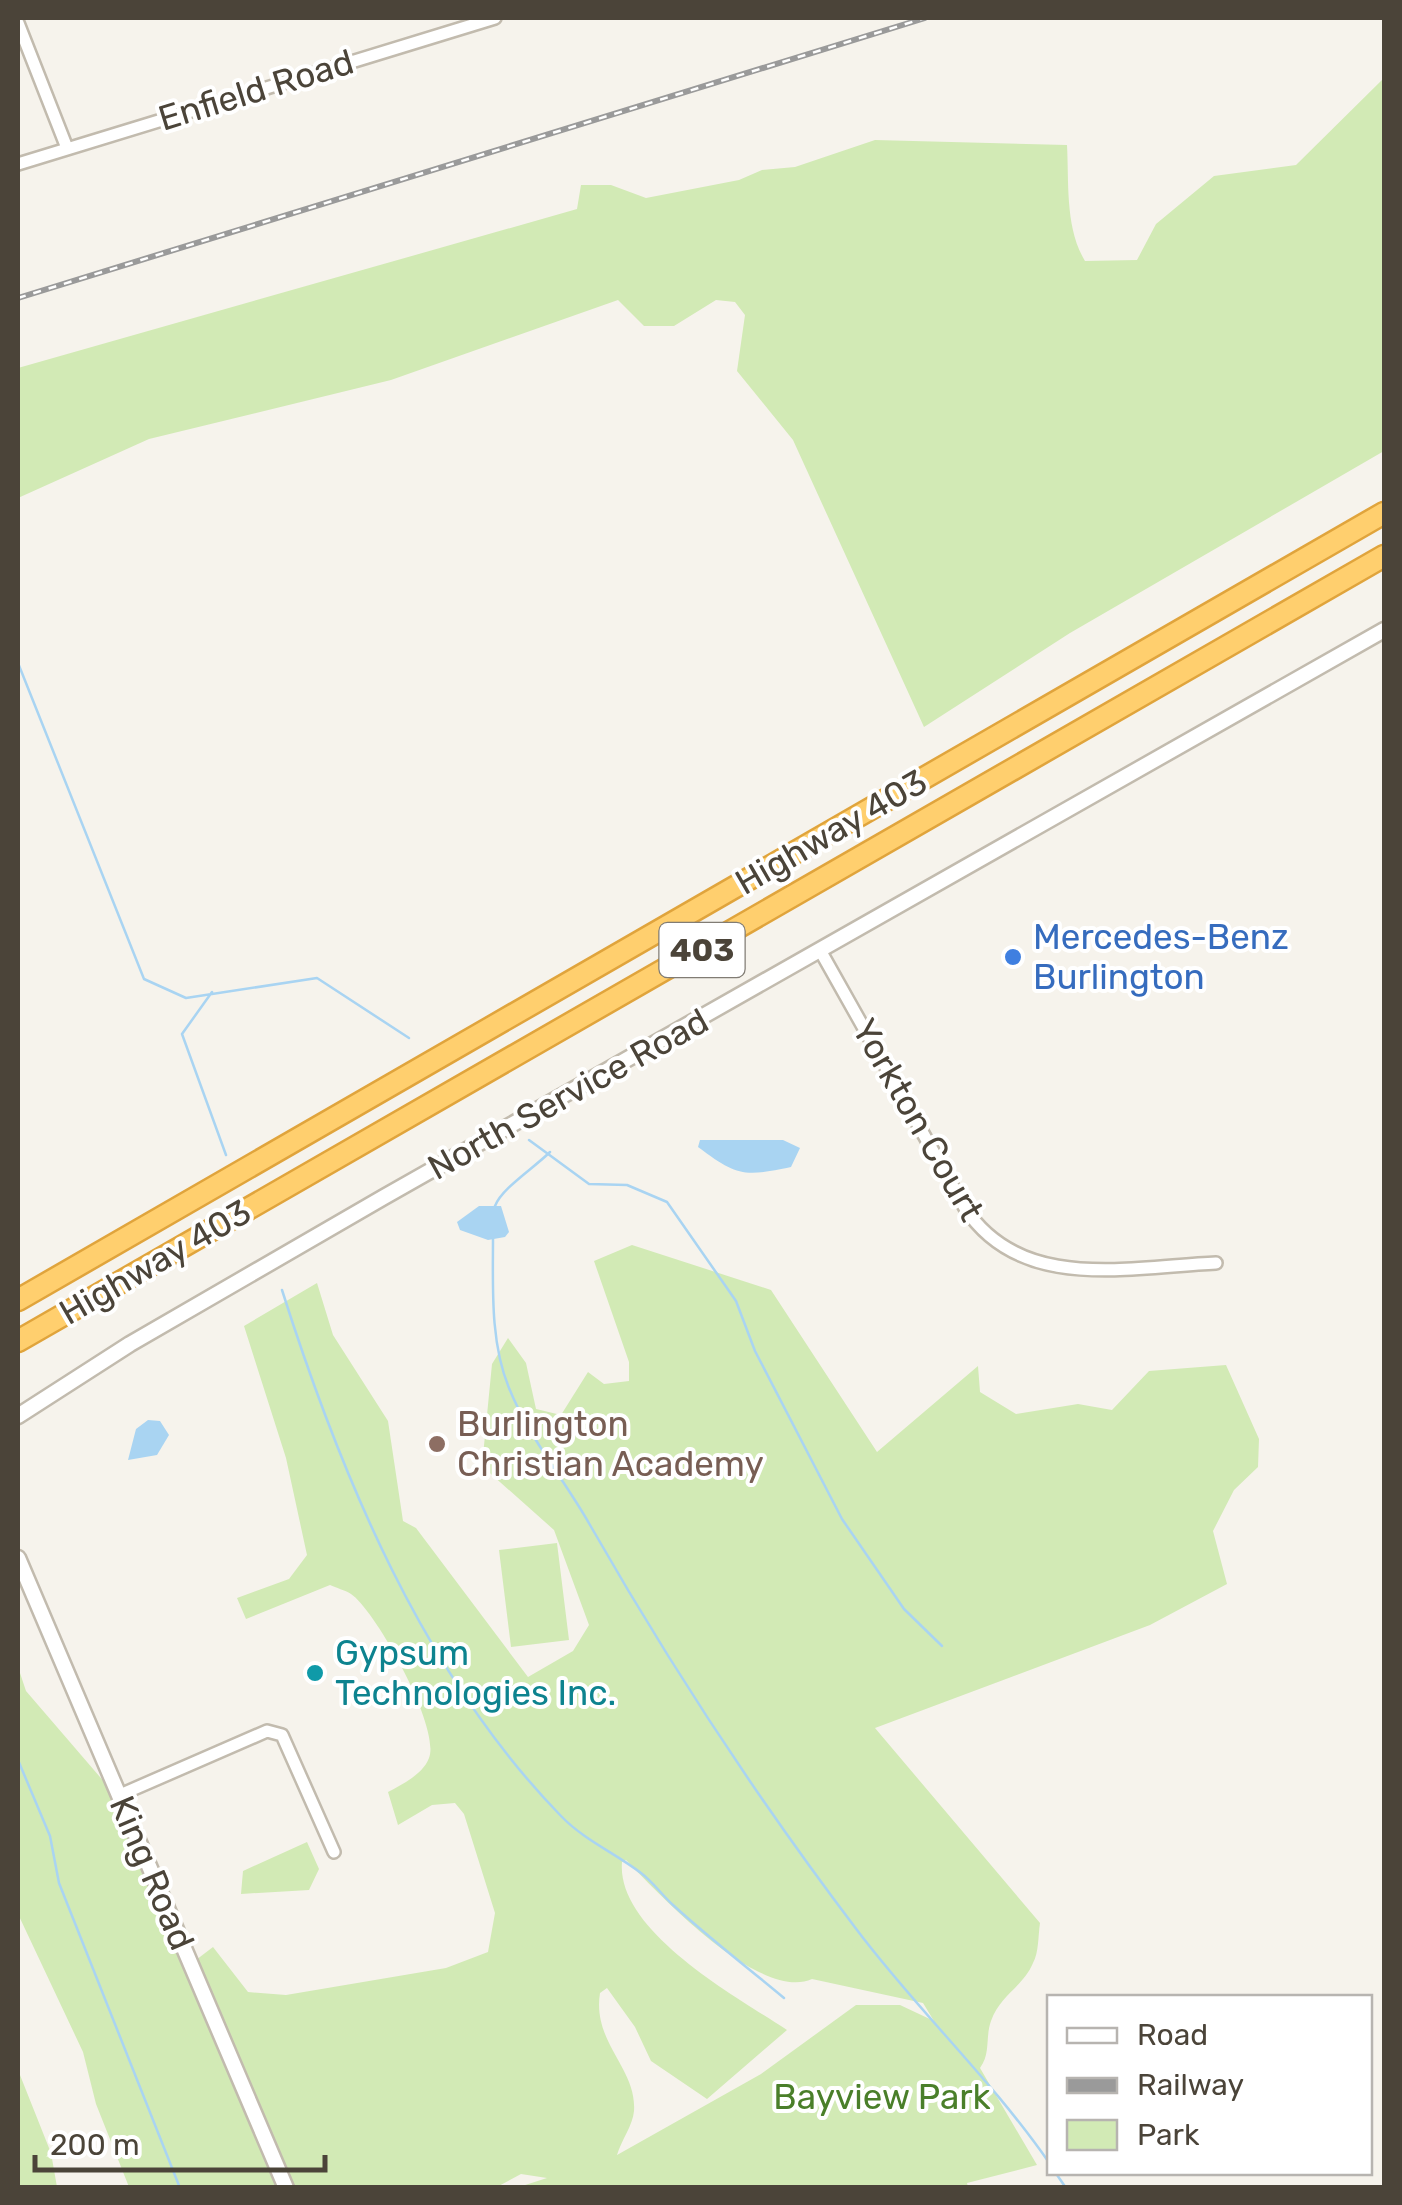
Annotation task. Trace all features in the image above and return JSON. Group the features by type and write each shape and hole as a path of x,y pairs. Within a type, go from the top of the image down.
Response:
{"highway":[{"name":"Highway 403","path":"18,1300 1384,513"},
{"name":"Highway 403","path":"18,1341 1384,556"}],"street":[{"name":"Enfield Road","path":"18,164 460,23 494,18"},
{"path":"18,23 67,148"},
{"name":"North Service Road","path":"18,1416 130,1344 384,1197 1384,630"},
{"name":"Yorkton Court","path":"821,952 966,1208 995,1243 1043,1266 1076,1270 1216,1263"},
{"name":"King Road","path":"18,1558 286,2188"},
{"path":"120,1796 267,1731 282,1734 334,1852"}],"green space":[{"path":"1384,78 1384,451 1070,633 924,727 793,440 737,371 745,315 735,302 716,300 674,326 644,326 618,300 391,380 149,439 18,498 18,368 577,209 581,185 611,185 646,198 739,180 762,170 795,167 875,140 1067,145 1071,220 1085,261 1137,260 1156,224 1214,176 1296,165"},
{"name":"Bayview Park","path":"632,1245 771,1290 877,1452 978,1366 980,1392 1016,1414 1078,1404 1112,1410 1149,1371 1226,1365 1259,1439 1258,1467 1234,1490 1213,1531 1227,1584 1150,1625 875,1728 1040,1923 1035,1959 995,2012 980,2068 1037,2165 967,2183 968,2187 519,2187 547,2178 521,2174 495,2188 129,2187 96,2104 83,2052 18,1914 18,1667 26,1691 106,1784 192,1963 213,1947 248,1992 286,1995 446,1968 488,1952 495,1913 464,1814 455,1803 432,1805 398,1825 388,1792 422,1769 429,1758 430,1743 416,1697 375,1623 351,1594 330,1585 246,1619 237,1598 289,1579 307,1555 286,1458 244,1326 317,1283 333,1335 388,1421 403,1521 416,1528 528,1677 573,1651 589,1625 554,1530 482,1466 492,1364 508,1338 526,1363 536,1409 561,1415 588,1372 604,1384 629,1381 629,1362 594,1261","holes":["626,1860 713,1942 766,1975 791,1982 812,1979 923,2003 934,2021 900,2005 856,2005 761,2074 617,2155 633,2116 633,2096 602,2026 600,1993 607,1988 635,2027 651,2061 707,2099 787,2030 711,1981 658,1937 638,1913 625,1888 622,1862"]},
{"path":"557,1543 569,1640 511,1647 499,1550"},
{"path":"307,1842 319,1869 309,1890 241,1894 243,1871"},
{"path":"18,2070 51,2153 57,2187 18,2187"}],"water":[{"path":"700,1140 783,1140 800,1148 791,1167 751,1173 722,1164 698,1147"},
{"path":"479,1206 501,1206 509,1232 505,1237 488,1240 460,1230 457,1222"},
{"path":"148,1420 160,1421 169,1435 157,1455 128,1460 136,1429"}],"waterway":[{"path":"18,663 144,979 186,998 317,978 409,1038"},
{"path":"212,992 182,1034 226,1155"},
{"path":"529,1140 589,1184 627,1185 667,1202 736,1301 755,1351 842,1519 904,1609 942,1646"},
{"path":"495,1206 511,1185 550,1152"},
{"path":"493,1238 498,1352 509,1388 537,1441 684,1681 785,1832 880,1960 1004,2103 1047,2160"},
{"path":"282,1290 360,1501 392,1570 467,1700 512,1760 570,1825 641,1873 784,1998"},
{"path":"18,1760 50,1836 59,1883 180,2188"},
{"path":"1057,2175 1066,2188"}],"railway":[{"path":"18,298 925,18"}],"place":[{"name":"Mercedes-Benz Burlington","path":"1013,957"},
{"name":"Burlington Christian Academy","path":"437,1444"},
{"name":"Gypsum Technologies Inc.","path":"315,1673"}]}
